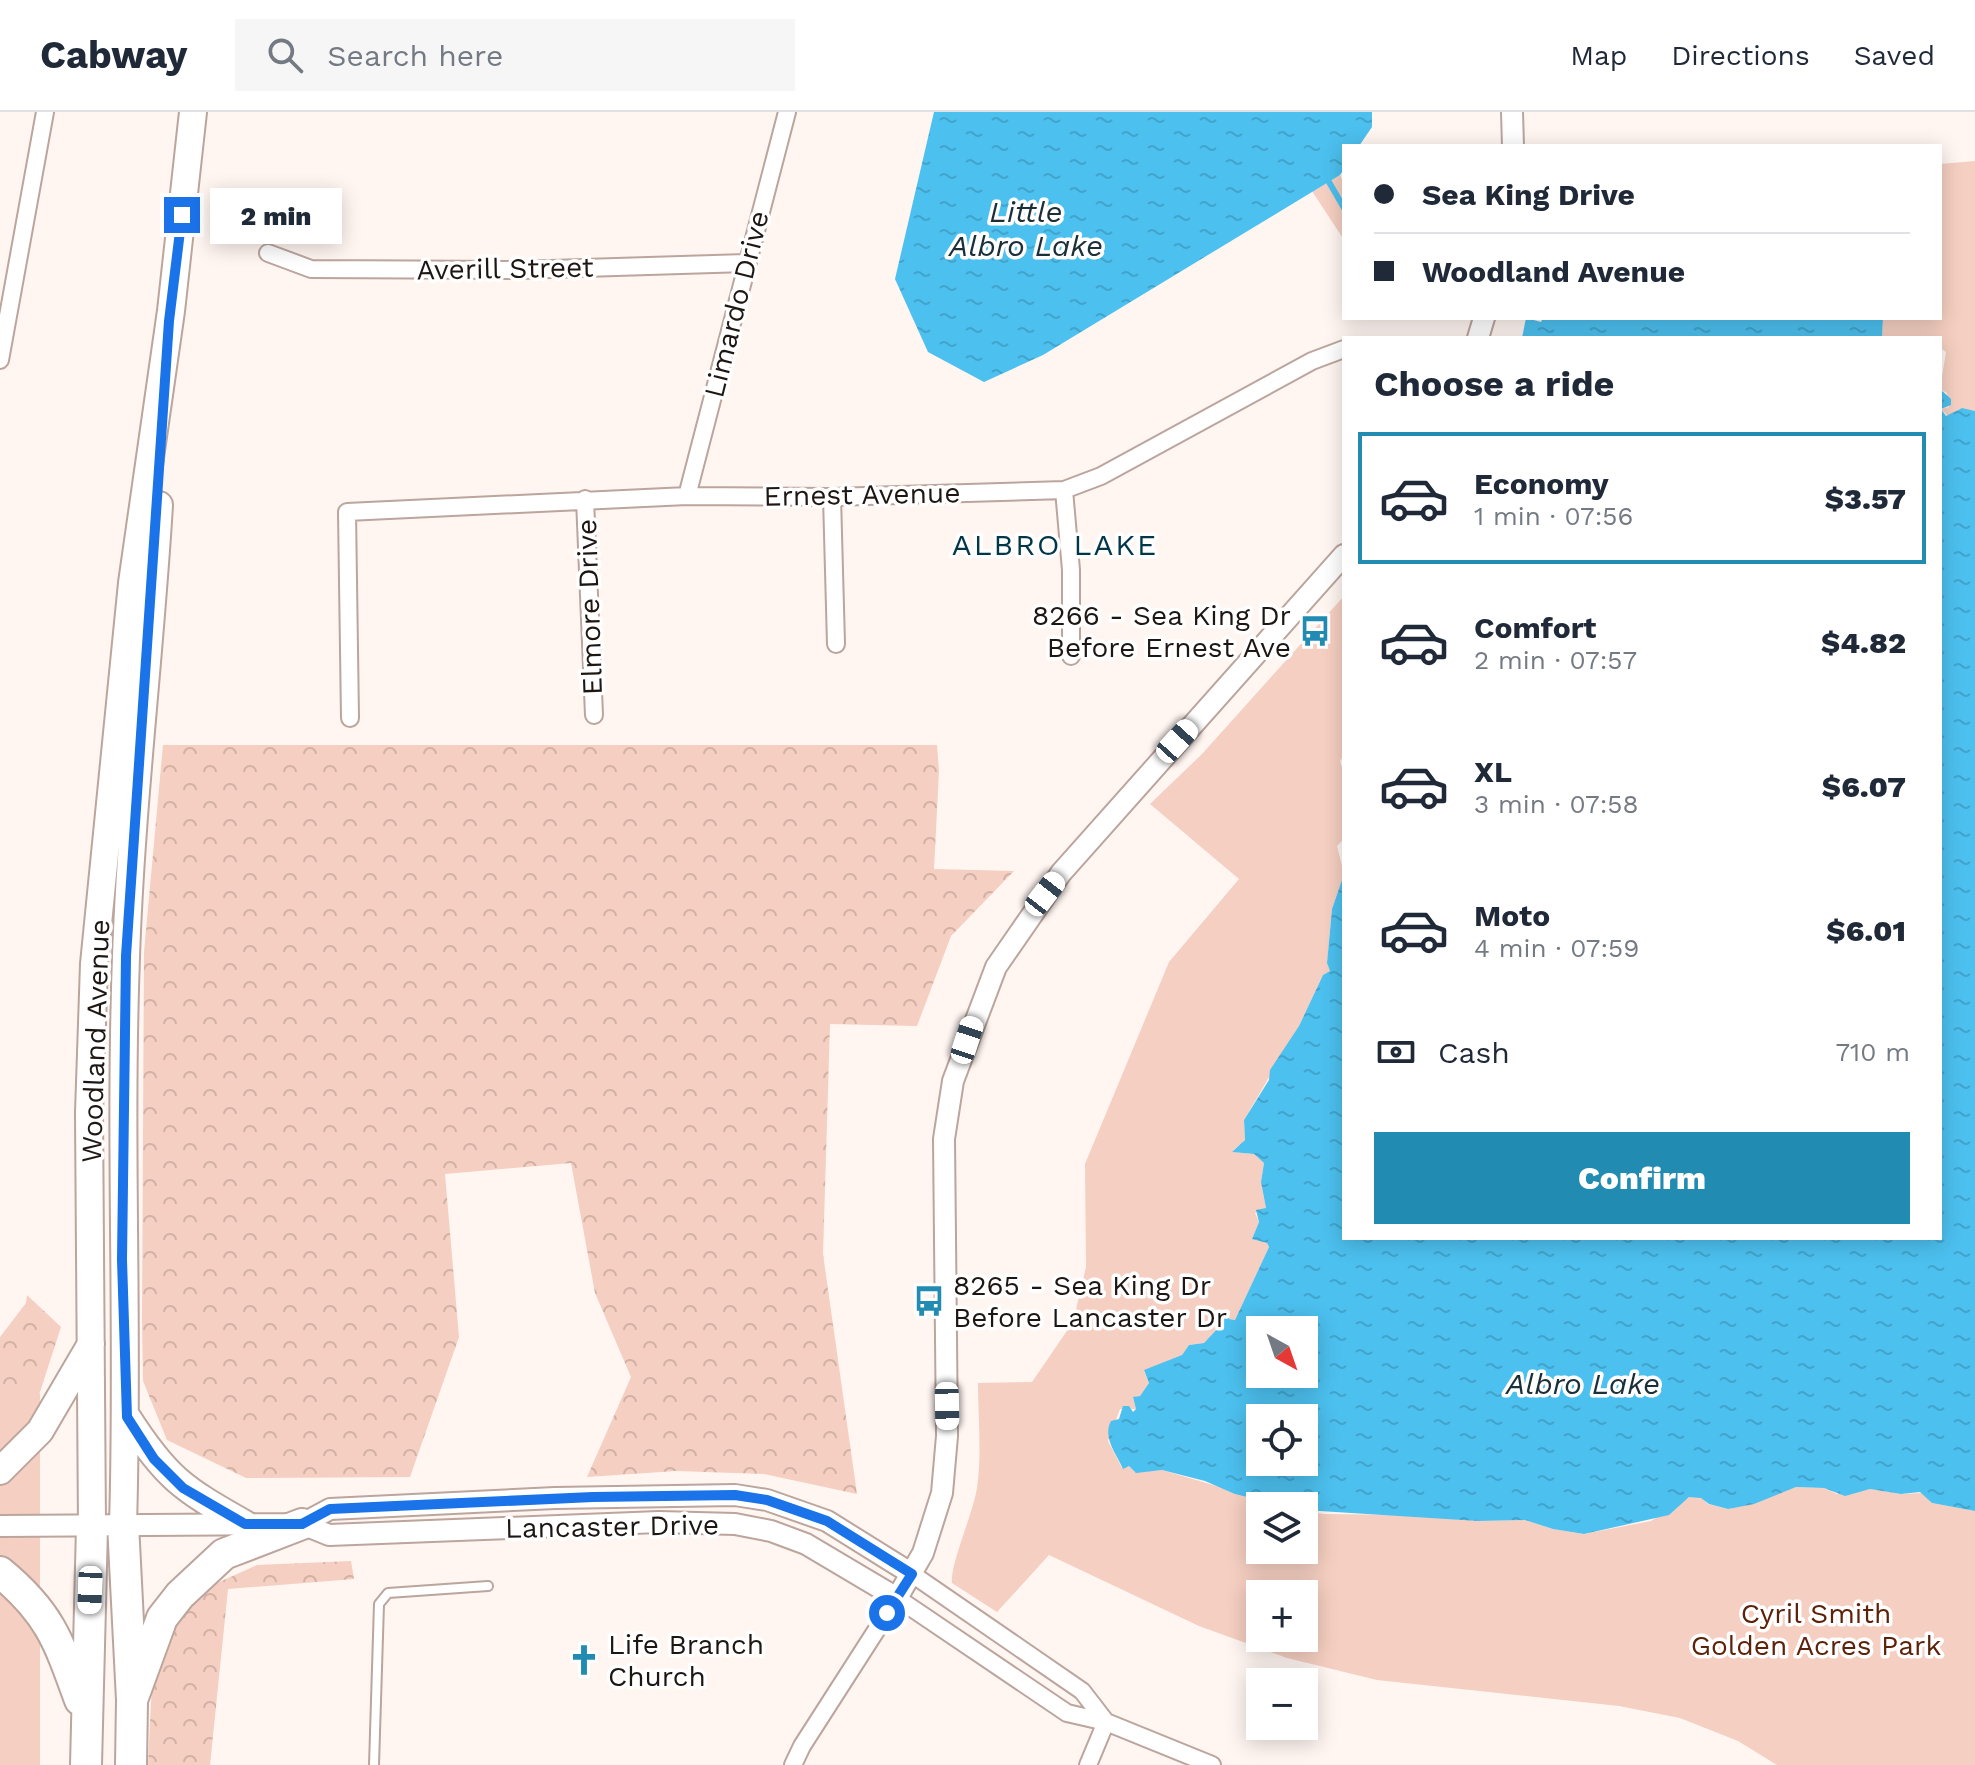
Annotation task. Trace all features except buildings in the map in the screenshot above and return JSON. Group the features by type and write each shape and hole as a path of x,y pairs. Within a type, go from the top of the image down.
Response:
{"highway":[{"name":"Woodland Avenue","path":"123,1524 132,1700 131,1765"},
{"path":"132,1700 162,1618 180,1595 224,1554 302,1524"},
{"name":"Woodland Avenue","path":"86,1765 92,1527"},
{"path":"0,1572 17,1586 54,1629 86,1715"}],"main road":[{"name":"Woodland Avenue","path":"92,1527 89,1113 94,964 132,583 169,321 193,112"},
{"name":"Woodland Avenue","path":"123,1524 127,1417 122,1260 126,956 169,321"},
{"path":"0,1471 40,1431 92,1341"},
{"path":"127,1417 154,1459 183,1488 245,1524"}],"street":[{"path":"0,360 45,112"},
{"name":"Limardo Drive","path":"687,496 787,112"},
{"path":"1512,112 1513,144"},
{"name":"Averill Street","path":"268,253 311,269 519,270 746,263"},
{"name":"Ernest Avenue","path":"350,718 347,512 585,499 832,497 1064,490 1101,476 1312,361 1342,350"},
{"path":"1064,490 1071,570 1071,656"},
{"path":"832,497 836,644"},
{"name":"Elmore Drive","path":"585,499 594,715"},
{"path":"793,1765 802,1746 912,1574 923,1553 942,1493 947,1436 944,1139 953,1081 973,1019 996,967 1061,873 1342,557"},
{"name":"Lancaster Drive","path":"302,1524 330,1509 484,1501 702,1493 767,1500 827,1521 912,1574 1038,1664 1082,1691 1106,1722"},
{"name":"Lancaster Drive","path":"0,1526 302,1524 329,1535 659,1522 735,1524 771,1531 806,1544 897,1598 1067,1713 1106,1722 1212,1765"},
{"path":"1024,1686 1038,1664"},
{"path":"1088,1765 1106,1722"}],"lane":[{"path":"484,1501 486,1529"},
{"path":"374,1765 379,1604 388,1593 488,1586"}],"green space":[{"path":"1975,161 1975,411 1959,409 1949,417 1942,410 1949,407 1947,393 1942,390 1946,352 1942,349 1942,336 1882,336 1883,320 1942,320 1942,164"},
{"path":"1340,175 1342,237 1312,191"},
{"name":"Cyril Smith Golden Acres Park","path":"1342,598 1342,841 1337,846 1342,880 1332,909 1327,963 1330,971 1323,975 1299,1026 1244,1120 1245,1140 1232,1152 1254,1154 1264,1163 1261,1182 1266,1208 1255,1213 1259,1222 1252,1239 1267,1243 1269,1247 1235,1320 1222,1318 1219,1327 1204,1343 1189,1345 1182,1355 1144,1371 1149,1383 1140,1396 1133,1397 1136,1409 1120,1409 1108,1441 1122,1468 1129,1466 1135,1472 1162,1470 1246,1495 1246,1564 1318,1564 1318,1513 1408,1515 1478,1521 1525,1520 1584,1534 1651,1521 1689,1497 1701,1497 1708,1504 1728,1509 1796,1487 1824,1488 1837,1494 1870,1489 1901,1494 1923,1493 1932,1503 1975,1511 1975,1765 1777,1765 1738,1741 1680,1718 1619,1706 1377,1680 1270,1652 1318,1652 1318,1580 1246,1580 1246,1643 1199,1626 1049,1555 997,1612 952,1583 954,1564 977,1488 980,1449 978,1383 1032,1382 1073,1322 1086,1267 1085,1164 1169,962 1239,879 1150,804 1202,754"},
{"path":"163,745 937,745 939,771 934,869 1014,871 951,936 917,1026 830,1024 823,1254 857,1494 764,1474 676,1471 587,1477 631,1377 595,1293 571,1163 445,1174 459,1337 410,1477 246,1478 167,1440 143,1381 142,1322 144,952"},
{"path":"27,1295 61,1327 39,1395 0,1426 0,1337 26,1303"},
{"path":"0,1394 40,1394 40,1765 0,1765"},
{"path":"351,1561 354,1579 228,1589 210,1765 148,1765 152,1682 186,1597 257,1565"}],"water":[{"name":"Little Albro Lake","path":"934,112 1372,112 1372,127 1360,144 1342,144 1340,175 1043,355 984,382 928,352 895,279"},
{"path":"1526,320 1883,320 1882,336 1522,336"},
{"name":"Albro Lake","path":"1942,391 1951,399 1951,405 1942,409"},
{"name":"Albro Lake","path":"1962,408 1975,411 1975,1511 1932,1503 1920,1492 1901,1494 1870,1489 1845,1496 1824,1488 1796,1487 1754,1504 1728,1509 1709,1504 1701,1498 1689,1497 1669,1515 1584,1534 1525,1520 1478,1521 1318,1511 1318,1492 1246,1492 1246,1497 1205,1481 1162,1470 1136,1473 1129,1466 1123,1469 1109,1440 1109,1427 1111,1421 1119,1419 1123,1406 1129,1406 1133,1412 1136,1409 1133,1397 1140,1396 1149,1383 1144,1370 1182,1355 1189,1345 1204,1343 1219,1327 1225,1312 1229,1319 1235,1320 1269,1247 1267,1243 1252,1239 1259,1222 1256,1210 1266,1208 1261,1182 1264,1163 1254,1154 1232,1152 1245,1140 1244,1120 1269,1080 1270,1070 1299,1026 1323,975 1330,971 1327,963 1332,909 1342,880 1342,1240 1942,1240 1942,410 1946,416"}],"waterway":[{"path":"1329,182 1342,205"}],"place":[{"name":"8266 - Sea King Dr Before Ernest Ave","path":"1315,631"},
{"name":"8265 - Sea King Dr Before Lancaster Dr","path":"929,1301"},
{"name":"Life Branch Church","path":"584,1660"}],"district":[{"name":"ALBRO LAKE","path":"1055,545"}],"route":[{"path":"182,215 169,321 126,956 122,1260 127,1417 154,1459 183,1488 245,1524 302,1524 330,1509 476,1501 702,1493 767,1500 827,1521 912,1574 887,1613"}]}
